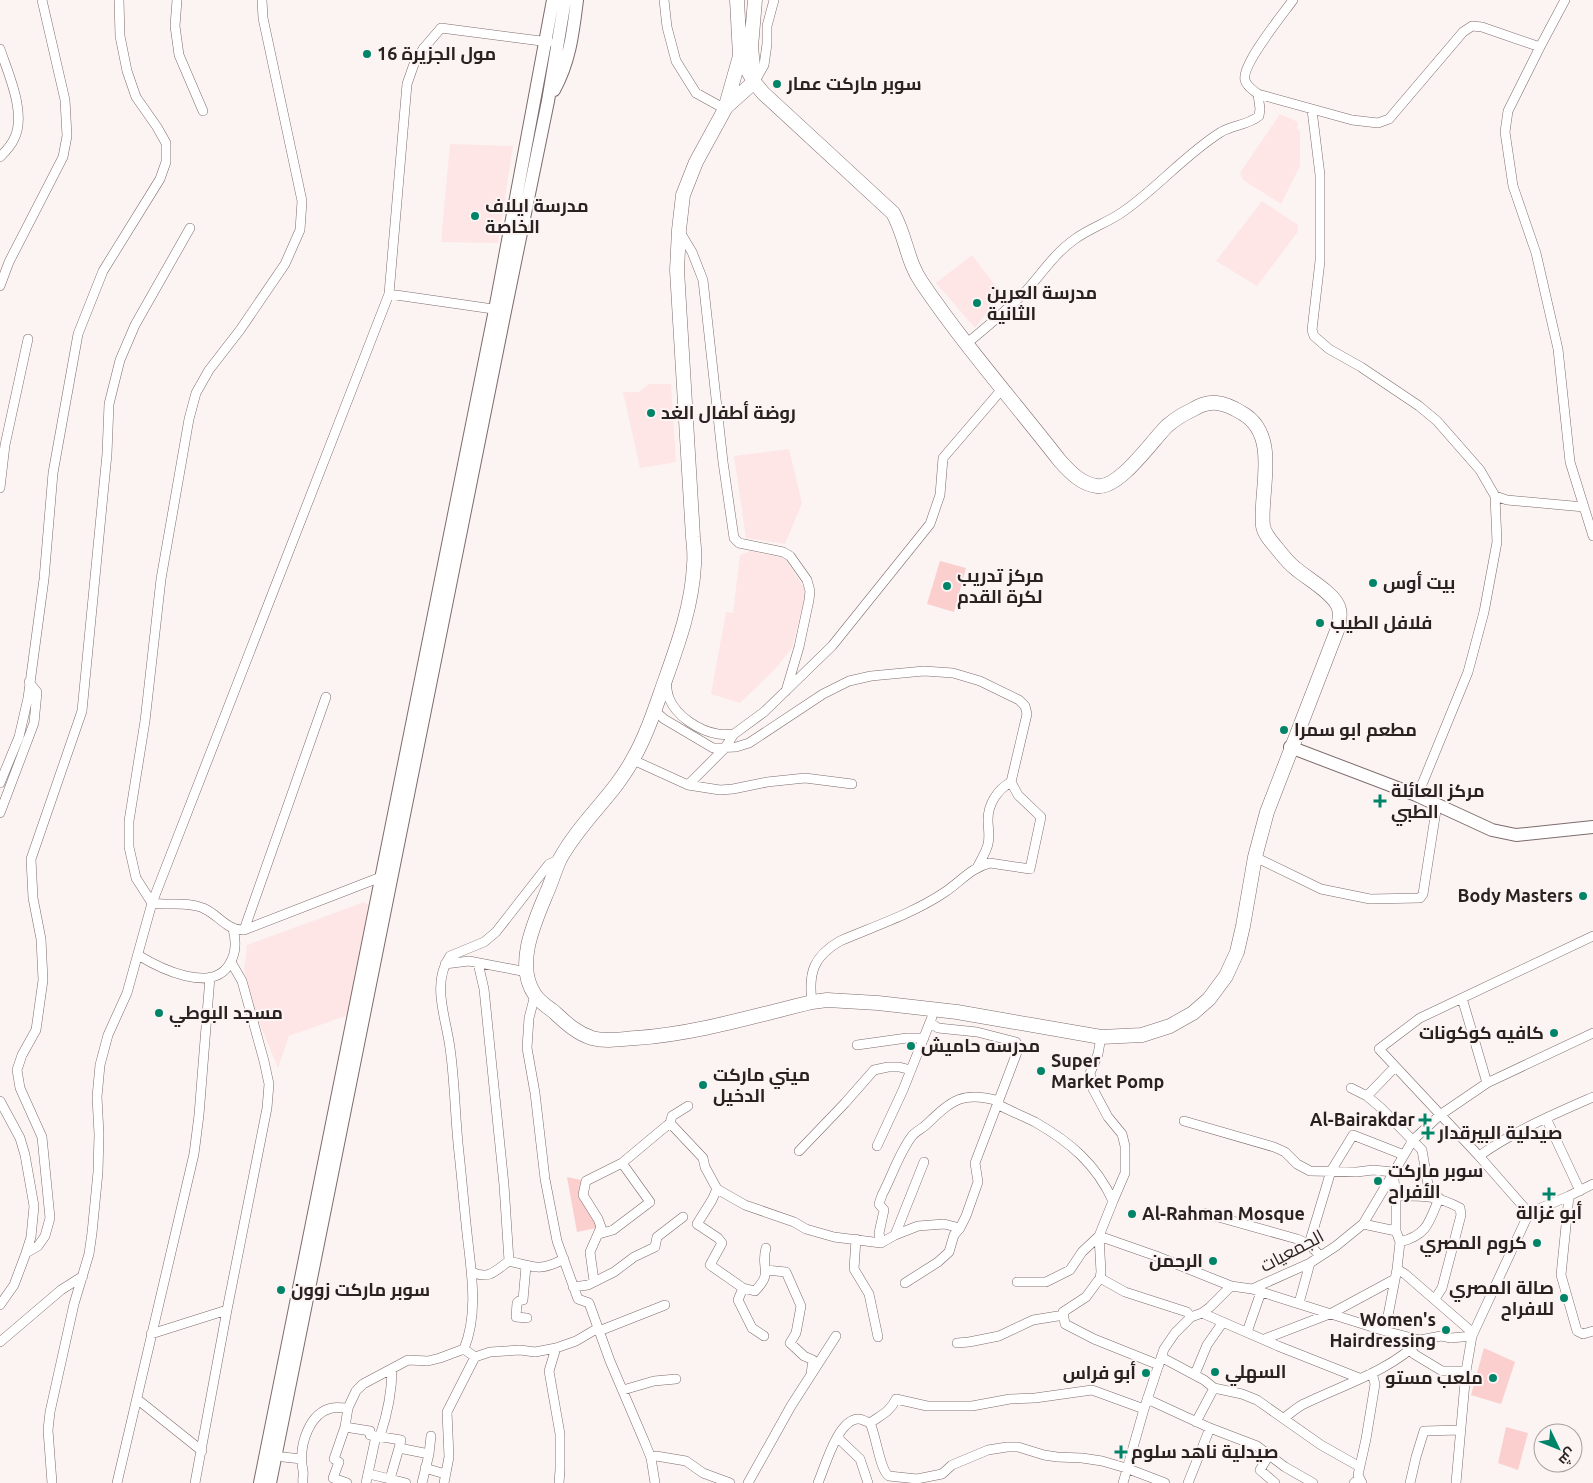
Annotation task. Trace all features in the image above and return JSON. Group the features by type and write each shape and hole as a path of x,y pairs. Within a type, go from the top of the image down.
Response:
{"main road":[{"path":"737,0 740,56 725,109 696,162 682,195 679,230 678,270 694,565 690,595 678,644 633,760 617,784 586,819 559,861 530,932 527,972 530,984 535,995 564,1022 580,1033 607,1040 672,1034 827,1000 878,1003 932,1016 957,1012 1101,1037 1142,1035 1170,1026 1193,1013 1209,1000 1226,976 1237,952 1255,857 1266,812 1338,628 1340,608 1332,597 1294,568 1263,528 1266,464 1262,438 1256,426 1246,415 1231,407 1217,403 1204,404 1185,413 1168,425 1124,474 1112,484 1098,487 1073,476 966,344 922,284 911,265 903,234 893,213 763,93 754,82 740,56"},
{"path":"754,82 751,47 755,0"},
{"path":"725,109 754,82"}],"street":[{"path":"0,286 9,262 63,157 67,136 65,100 42,0"},
{"path":"0,783 19,737 28,698 44,579 53,474 78,334 103,271 160,179 166,162 166,143 136,97 127,71 120,36 120,0"},
{"path":"177,0 175,26 179,56 203,111"},
{"path":"152,903 136,878 129,846 129,821 145,720 161,579 189,419 196,393 209,370 240,330 285,264 300,230 302,200 263,18 262,0"},
{"path":"500,310 553,0"},
{"path":"260,1483 386,878 500,310 548,101 566,0"},
{"path":"548,101 563,73 572,40 577,0"},
{"path":"664,0 667,27 676,61 696,93 725,109"},
{"path":"754,82 764,65 767,26 774,0"},
{"path":"1293,0 1250,59 1245,70 1247,84 1258,94 1352,120 1378,123 1389,119 1463,32 1472,26 1482,27 1540,47"},
{"path":"1565,0 1508,111 1505,132 1513,186 1536,253 1558,349 1570,462 1593,536"},
{"path":"52,1483 48,1430 50,1412 74,1304 89,1254 92,1234 98,1172 99,1134 97,1097 100,1065 108,1035 126,993 152,903 389,294 407,84 414,64 422,49 441,28 546,42 560,41"},
{"path":"0,49 13,87 19,118 14,140 0,157"},
{"path":"966,344 1006,311 1027,290 1058,252 1074,239 1123,212 1222,132 1253,121 1259,116 1258,94"},
{"path":"1312,110 1320,175 1320,262 1312,330 1314,336 1329,349 1361,367 1419,406 1437,421 1480,470 1495,496 1497,542 1484,612 1468,672 1416,795"},
{"path":"26,1253 38,1246 45,1236 50,1218 42,1137 20,1088 17,1070 22,1055 36,1030 44,980 41,939 33,898 32,859 82,711 107,454 109,404 120,360 135,325 190,228"},
{"path":"679,230 692,252 703,280 723,462 734,538 739,543 783,552 790,556 807,580 810,590 804,625 786,690"},
{"path":"389,294 500,310"},
{"path":"0,488 6,445 28,339"},
{"path":"688,785 724,748 734,734 764,712 832,646 930,524 940,495 943,458 1003,388"},
{"path":"1495,496 1507,500 1584,506"},
{"path":"654,710 664,719 713,748 724,748 749,743 823,694 849,681 871,676 924,671 953,673 980,681 1020,700 1024,706 1027,714 1011,782 1018,795 1041,817 1030,869 990,863 976,868 946,892 926,903 840,941 827,949 816,963 813,970 812,1002"},
{"path":"665,680 668,697 675,709 686,720 700,728 718,734 734,734"},
{"path":"0,813 34,723 37,692 30,682"},
{"path":"244,930 326,697"},
{"path":"1290,747 1416,795 1492,830 1516,835 1593,827"},
{"path":"633,760 688,785 720,790 805,778 852,784"},
{"path":"976,868 988,847 990,837 988,819 992,801 1003,786 1011,782"},
{"path":"1255,857 1321,889 1370,899 1420,898 1423,894 1437,804"},
{"path":"464,1349 470,1331 472,1316 472,1272 450,1047 441,1000 440,976 450,956 484,942 496,932 549,864 559,861"},
{"path":"152,903 187,904 202,908 214,914 233,929 244,930 386,878"},
{"path":"270,1483 386,878"},
{"path":"138,955 178,973 197,978 210,977 224,971 231,962 235,945 233,929"},
{"path":"1529,1213 1479,1156 1378,1049 1420,1018 1593,936"},
{"path":"445,964 462,961 527,972"},
{"path":"196,1483 227,1310 267,1108 269,1084 242,981 231,962"},
{"path":"478,963 486,1008 504,1185 509,1261"},
{"path":"117,1483 194,1154 210,977"},
{"path":"535,995 528,1018 527,1048 553,1223 573,1287 578,1298 589,1303 598,1330 650,1458 655,1483"},
{"path":"1462,998 1487,1083"},
{"path":"877,1146 911,1070 932,1016"},
{"path":"905,1283 938,1262 949,1252 954,1235 960,1228 978,1182 976,1163 1019,1047 1016,1042 976,1032 938,1028 932,1016"},
{"path":"1396,1231 1363,1224 1413,1140 1440,1115 1487,1083 1593,1032"},
{"path":"1017,1282 1046,1282 1070,1270 1082,1252 1099,1236 1125,1173 1126,1146 1122,1134 1108,1117 1093,1090 1090,1073 1098,1054 1101,1037"},
{"path":"857,1045 907,1038 924,1038"},
{"path":"799,1151 874,1070 899,1067 911,1070"},
{"path":"1367,1096 1395,1067"},
{"path":"1351,1088 1367,1096 1422,1150 1434,1197 1426,1227 1420,1234 1400,1242"},
{"path":"881,1244 879,1233 884,1210 880,1204 882,1195 913,1135 949,1105 962,1098 978,1096 998,1103 1035,1122 1070,1146 1091,1164 1099,1174 1113,1201"},
{"path":"1479,1156 1496,1144 1546,1118 1593,1097"},
{"path":"0,1101 20,1138 34,1206 31,1237 26,1253 14,1285 0,1305"},
{"path":"594,1280 590,1252 601,1227 598,1218 583,1195 586,1181 622,1163 670,1123 672,1116 688,1106"},
{"path":"1546,1118 1580,1191"},
{"path":"1184,1121 1274,1147 1285,1152 1297,1164 1310,1171 1374,1170 1393,1172"},
{"path":"670,1123 703,1158 705,1167 717,1189 745,1205 794,1222 806,1229 834,1237 881,1244 895,1235 918,1226 944,1224 960,1228"},
{"path":"1309,1244 1331,1172 1353,1135 1404,1154"},
{"path":"895,1235 924,1162"},
{"path":"599,1234 613,1230 650,1202 622,1163"},
{"path":"1385,1331 1398,1269 1400,1242 1396,1231 1396,1196 1393,1172"},
{"path":"1456,1483 1466,1371 1472,1335 1529,1213 1593,1184"},
{"path":"717,1189 697,1224 718,1238 722,1243 710,1265 743,1288 755,1291 765,1280 764,1258 766,1248"},
{"path":"1396,1196 1434,1197 1460,1208 1460,1215 1442,1288 1435,1299"},
{"path":"1569,1196 1561,1275 1577,1331 1583,1334 1593,1331"},
{"path":"1204,1213 1309,1244 1320,1256"},
{"path":"573,1287 588,1285 594,1280 614,1272 634,1258 655,1247 657,1237 683,1218"},
{"name":"الجمعيات","path":"1252,1289 1310,1263 1336,1246 1363,1224"},
{"path":"1099,1236 1100,1278 1086,1297 1063,1312 1065,1324 1094,1339 1195,1374 1214,1388 1242,1394 1257,1400 1334,1453 1360,1467"},
{"path":"1099,1236 1231,1286 1252,1289"},
{"path":"856,1239 854,1269 869,1294 878,1337"},
{"path":"509,1261 541,1268 564,1259"},
{"path":"472,1272 481,1276 488,1275 509,1261"},
{"path":"1299,1303 1310,1263"},
{"path":"526,1266 523,1300 517,1303 516,1317 527,1318"},
{"path":"1398,1269 1435,1299 1472,1335"},
{"path":"766,1270 786,1272 801,1306 796,1333 790,1344 804,1356 813,1360 810,1376"},
{"path":"0,1342 61,1290 82,1276"},
{"path":"1100,1278 1125,1292 1187,1312 1191,1317"},
{"path":"1266,1340 1332,1313 1395,1279"},
{"path":"1122,1483 1164,1349 1191,1317 1210,1308 1231,1286"},
{"path":"743,1288 738,1300 752,1328 764,1336"},
{"name":"الجمعيات","path":"1252,1289 1385,1331 1420,1340"},
{"path":"1247,1332 1261,1292"},
{"path":"426,1468 444,1479 449,1457 447,1412 475,1357 490,1352 520,1350 535,1352 556,1348 576,1342 598,1330 665,1305"},
{"path":"151,1334 227,1310"},
{"path":"1202,1313 1359,1378"},
{"path":"957,1343 999,1336 1033,1320 1064,1315"},
{"path":"1195,1374 1207,1346 1223,1322"},
{"path":"1284,1418 1304,1403 1372,1373 1411,1350 1420,1340 1442,1336 1451,1338 1472,1335"},
{"path":"748,1483 791,1406 836,1336"},
{"path":"556,1348 549,1371 560,1434 559,1483"},
{"path":"464,1349 475,1357"},
{"path":"347,1483 333,1478 339,1462 334,1458 345,1427 348,1408 356,1391 363,1384 408,1360 428,1361 464,1349"},
{"path":"1411,1350 1414,1354 1442,1371 1466,1371"},
{"path":"392,1369 389,1400 367,1479 390,1479 406,1483"},
{"path":"1362,1483 1358,1475 1375,1384 1372,1373"},
{"path":"623,1390 654,1381 676,1379"},
{"path":"278,1483 292,1413 290,1386"},
{"path":"1196,1422 1214,1388"},
{"path":"870,1423 887,1413 892,1408 896,1399 927,1406 972,1406 1010,1399 1034,1398 1092,1390 1144,1409"},
{"path":"136,1399 202,1451"},
{"path":"1148,1399 1196,1422 1256,1446 1313,1483"},
{"path":"303,1483 302,1459 306,1436 316,1419 330,1408 348,1408"},
{"path":"818,1483 829,1454 843,1426 859,1419 870,1423"},
{"path":"870,1423 878,1445 883,1469 889,1476 917,1479 942,1474 952,1465 988,1450 1018,1447 1057,1458 1089,1458 1126,1468 1165,1483"},
{"path":"345,1427 370,1431 370,1434 401,1440 390,1479"},
{"path":"1191,1481 1210,1428"},
{"path":"1410,1483 1424,1431 1460,1430"},
{"path":"422,1483 429,1454 430,1436"},
{"path":"838,1438 860,1459 868,1483"},
{"path":"400,1448 429,1454"},
{"path":"1269,1455 1260,1470 1275,1483"},
{"path":"650,1458 656,1456 686,1461 703,1474 730,1483"},
{"path":"283,1457 302,1459"},
{"path":"1354,1483 1362,1483"}],"shaded area":[{"path":"1280,114 1298,122 1297,128 1300,131 1300,166 1281,204 1243,180 1240,173"},
{"path":"450,144 513,146 498,243 441,242"},
{"path":"1262,201 1298,225 1297,233 1257,286 1216,261"},
{"path":"972,255 1005,298 991,307 975,328 936,283"},
{"path":"649,384 671,384 676,462 640,468 623,392 639,392"},
{"path":"789,449 802,503 785,544 746,538 734,456"},
{"path":"750,551 785,558 804,588 805,596 792,648 775,669 740,703 711,694 726,612 733,613 740,555"},
{"name":"مركز تدريب لكرة القدم","path":"940,561 966,568 954,612 927,604"},
{"path":"364,902 370,906 351,1014 289,1036 278,1068 259,1022 244,970 247,945"},
{"path":"567,1177 586,1181 584,1190 601,1227 577,1232"},
{"name":"ملعب مستو","path":"1484,1348 1515,1362 1501,1404 1471,1395"},
{"path":"1506,1427 1528,1433 1518,1470 1498,1463"}],"place":[{"name":"مول الجزيرة 16","path":"367,54"},
{"name":"سوبر ماركت عمار","path":"777,84"},
{"name":"مدرسة ايلاف الخاصة","path":"475,216"},
{"name":"مدرسة العرين الثانية","path":"977,303"},
{"name":"روضة أطفال الغد","path":"651,413"},
{"name":"بيت أوس","path":"1373,583"},
{"name":"مركز تدريب لكرة القدم","path":"947,586"},
{"name":"فلافل الطيب","path":"1320,623"},
{"name":"مطعم ابو سمرا","path":"1284,730"},
{"name":"مركز العائلة الطبي","path":"1380,801"},
{"name":"Body Masters","path":"1583,896"},
{"name":"مسجد البوطي","path":"159,1013"},
{"name":"كافيه كوكونات","path":"1554,1033"},
{"name":"مدرسه حاميش","path":"911,1046"},
{"name":"Super Market Pomp","path":"1041,1071"},
{"name":"ميني ماركت الدخيل","path":"703,1085"},
{"name":"Al-Bairakdar","path":"1425,1120"},
{"name":"صيدلية البيرقدار","path":"1428,1133"},
{"name":"سوبر ماركت الأفراح","path":"1378,1181"},
{"name":"أبو غزالة","path":"1549,1194"},
{"name":"Al-Rahman Mosque","path":"1132,1214"},
{"name":"كروم المصري","path":"1537,1243"},
{"name":"الرحمن","path":"1213,1261"},
{"name":"سوبر ماركت زوون","path":"281,1290"},
{"name":"صالة المصري للافراح","path":"1564,1298"},
{"name":"Women's Hairdressing","path":"1446,1330"},
{"name":"السهلي","path":"1215,1372"},
{"name":"أبو فراس","path":"1146,1373"},
{"name":"ملعب مستو","path":"1493,1378"},
{"name":"صيدلية ناهد سلوم","path":"1121,1452"}]}
